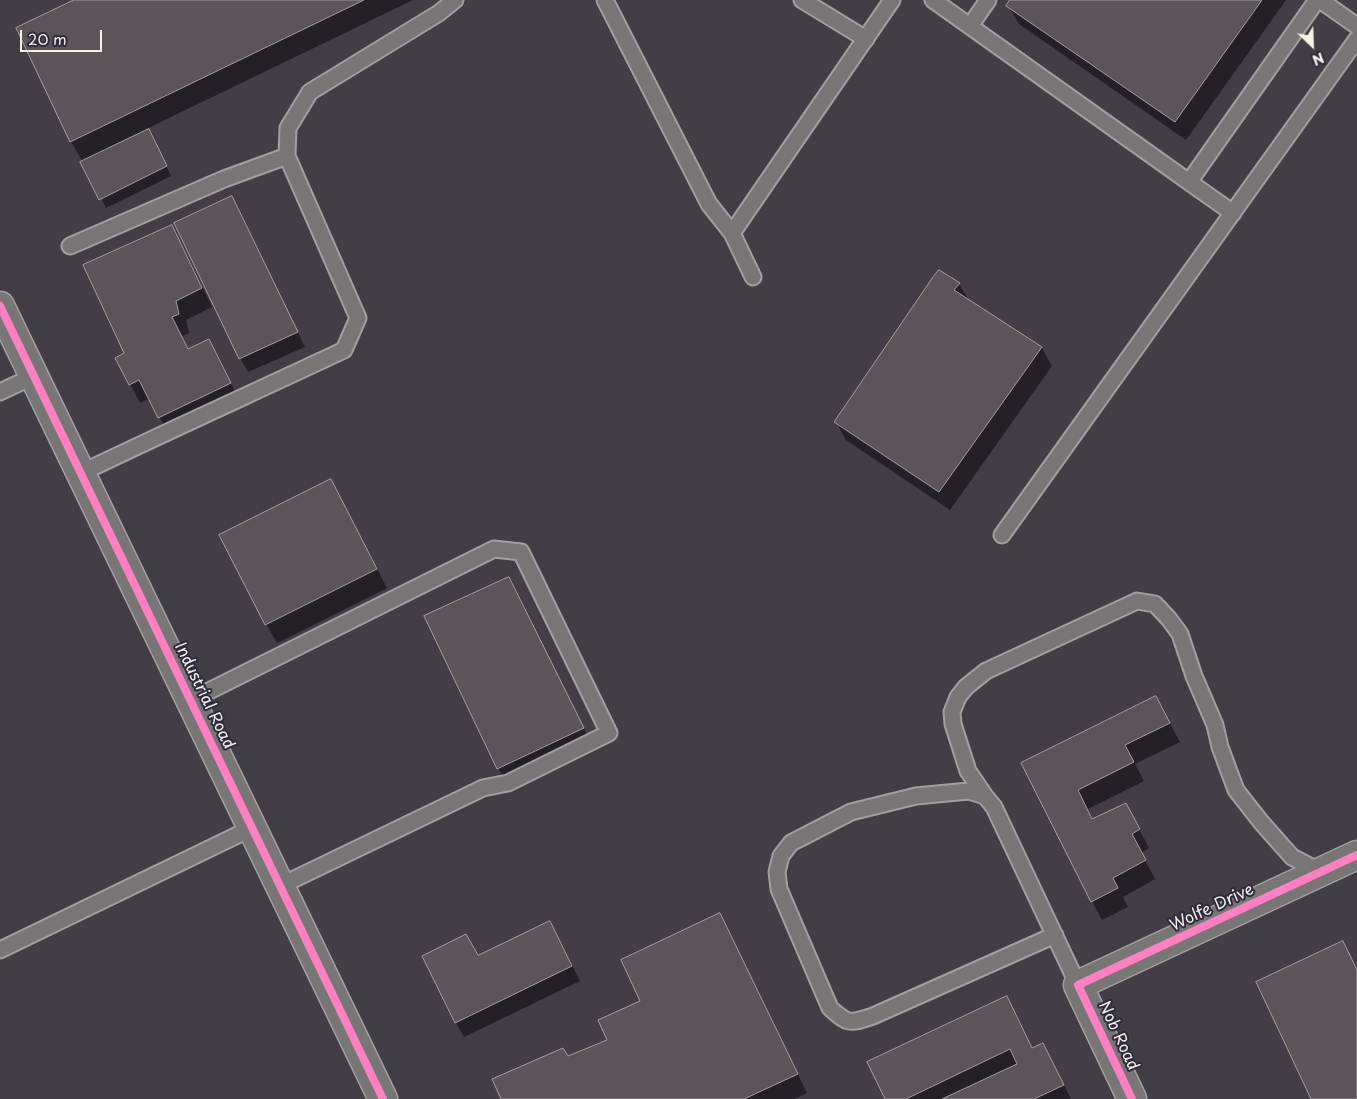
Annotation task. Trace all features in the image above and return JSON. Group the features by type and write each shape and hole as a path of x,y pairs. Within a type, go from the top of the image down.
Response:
{"street":[{"name":"Industrial Road","path":"0,306 383,1099"},
{"name":"Wolfe Drive","path":"1078,985 1357,856"},
{"name":"Nob Road","path":"1078,985 1132,1099"}],"lane":[{"path":"81,473 173,428 256,392 344,350 358,318 287,156 288,128 310,92 439,13 456,0"},
{"path":"606,0 709,204 732,233 753,277"},
{"path":"802,0 866,39"},
{"path":"732,233 892,0"},
{"path":"933,0 1232,213"},
{"path":"970,26 988,0"},
{"path":"1189,182 1319,0 1357,26"},
{"path":"1002,535 1357,39"},
{"path":"70,246 224,180 287,156"},
{"path":"0,392 34,376"},
{"path":"191,700 494,549 521,552 609,733 508,783 483,788 280,886"},
{"path":"1078,985 994,807 968,771 953,724 952,712 958,697 966,687 986,671 1137,601 1155,604 1180,634 1194,676 1215,725 1220,747 1236,790 1292,857 1321,872"},
{"path":"985,796 969,791 916,796 851,812 791,843 781,856 777,872 779,889 830,1008 844,1020 857,1022 1055,935"},
{"path":"0,950 252,828"}],"building":[{"path":"74,0 364,0 70,142 16,28"},
{"path":"1010,0 1262,0 1175,122 1006,6"},
{"path":"149,129 167,166 99,200 80,162"},
{"path":"232,196 298,332 239,359 174,223"},
{"path":"172,225 202,288 176,301 179,314 172,317 188,349 209,339 231,383 158,418 139,380 129,385 115,358 124,353 83,265"},
{"path":"939,270 960,283 954,290 1042,347 939,492 834,422"},
{"path":"331,479 377,569 265,625 219,535"},
{"path":"509,577 584,728 497,769 424,616"},
{"path":"1156,696 1170,723 1125,745 1134,762 1078,790 1092,819 1126,803 1140,829 1132,834 1146,860 1113,878 1118,888 1091,902 1021,763"},
{"path":"720,913 798,1074 744,1099 501,1099 492,1079 563,1048 568,1056 607,1040 598,1020 640,1001 621,960"},
{"path":"550,921 572,966 455,1023 422,956 466,934 478,955"},
{"path":"1343,941 1357,970 1357,1099 1311,1099 1256,982"},
{"path":"1007,996 1032,1048 1043,1043 1064,1085 1034,1099 942,1099 1017,1064 1010,1049 906,1099 885,1099 867,1062"}],"cycle path":[{"path":"0,306 383,1099"},
{"path":"1132,1099 1078,985 1357,855"}]}
